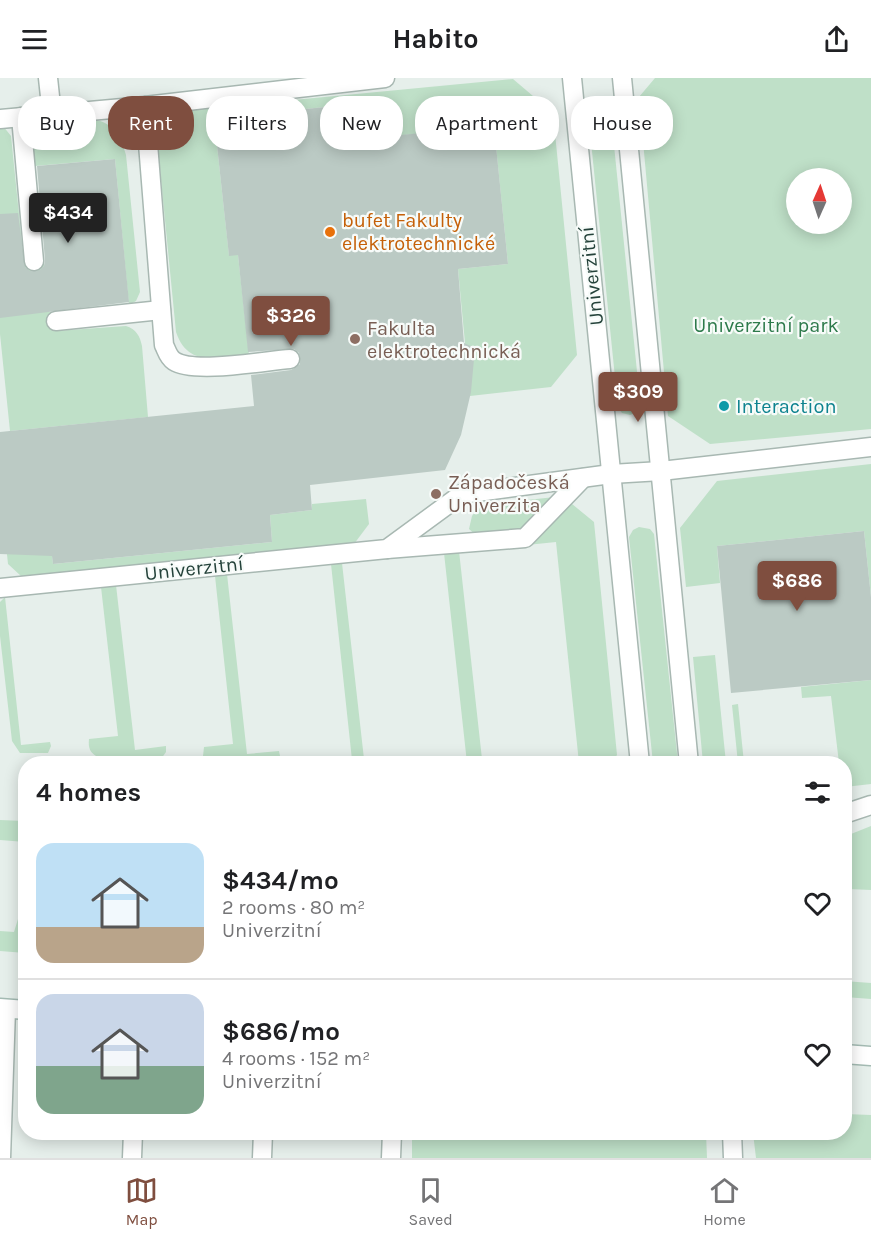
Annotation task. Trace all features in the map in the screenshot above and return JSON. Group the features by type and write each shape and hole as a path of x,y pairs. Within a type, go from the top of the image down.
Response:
{"street":[{"path":"48,78 50,96"},
{"path":"194,100 385,78"},
{"name":"Univerzitní","path":"572,78 639,756"},
{"path":"622,78 689,756"},
{"path":"0,119 18,117"},
{"path":"24,150 34,261"},
{"path":"149,150 164,345 170,358 180,364 198,368 290,359"},
{"path":"56,321 161,310"},
{"path":"387,549 462,494 611,474 661,471 871,447"},
{"name":"Univerzitní","path":"0,588 387,549 525,538 586,477"},
{"path":"852,811 871,805"},
{"path":"1,1158 3,1008 18,1009"},
{"path":"852,1055 871,1056"},
{"path":"132,1158 133,1140"},
{"path":"261,1158 262,1140"},
{"path":"391,1158 392,1140"},
{"path":"732,1140 733,1158"}],"green space":[{"name":"Univerzitní park","path":"655,78 871,78 871,429 710,444 668,416 644,150 673,150 673,96 640,96"},
{"path":"513,79 533,96 415,96 415,134 403,135 403,96 335,96"},
{"path":"320,97 320,108 308,109 308,99"},
{"path":"206,108 206,150 218,150 229,255 238,255 249,355 216,359 196,356 181,343 176,332 158,150 194,150 194,109"},
{"path":"96,120 108,125 108,150 124,150 126,155 140,292 136,301 129,305 115,159 35,166 33,150 96,150"},
{"path":"0,126 3,126 11,136 24,263 44,262 49,312 53,312 55,331 126,326 135,331 142,346 148,417 10,431 0,334"},
{"path":"496,150 557,150 577,355 551,387 470,396 458,269 508,264"},
{"path":"592,150 614,150 640,401 637,412 630,415 622,413 618,407"},
{"path":"871,464 871,597 864,531 717,546 720,583 686,587 680,528 717,481"},
{"path":"555,497 521,533 478,537 469,529 472,516 480,505"},
{"path":"366,499 369,524 354,544 21,576 8,564 5,535 47,508 53,564 272,542 270,515 312,510 312,504"},
{"path":"565,504 572,504 594,522 616,756 578,756 556,542 527,545"},
{"path":"639,527 650,529 654,534 677,756 652,756 629,537 633,530"},
{"path":"459,551 482,756 466,756 444,553"},
{"path":"342,563 364,756 352,756 331,564"},
{"path":"227,574 247,754 279,751 280,756 203,756 204,747 233,744 215,576"},
{"path":"116,585 135,750 166,746 163,756 96,756 89,748 89,739 118,736 101,587"},
{"path":"5,597 21,745 50,742 48,753 20,753 12,741 0,636 0,602"},
{"path":"715,655 725,756 702,756 693,657"},
{"path":"871,680 871,784 852,786 852,756 838,756 831,696 802,698 801,687"},
{"path":"738,704 743,756 737,756 732,705"},
{"path":"0,820 18,821 18,841 0,840"},
{"path":"871,826 871,890 852,889 852,834"},
{"path":"18,919 18,952 0,951 0,931 14,932"},
{"path":"852,982 871,983 871,999 852,998"},
{"path":"852,1114 871,1115 871,1158 756,1158 754,1140 852,1140"},
{"path":"412,1140 706,1140 707,1158 412,1158"}],"building":[{"name":"Fakulta elektrotechnická","path":"320,108 320,150 403,150 403,135 415,134 415,150 496,150 508,264 458,269 464,343 475,348 471,392 461,435 445,470 310,485 312,510 270,515 272,542 53,564 52,556 0,554 0,432 254,406 251,375 291,370 300,364 299,353 294,349 248,352 238,255 229,256 217,150 308,150 308,109"},
{"path":"115,159 129,302 0,318 0,214 18,213 25,267 30,271 40,270 45,260 37,166"},
{"path":"864,531 871,597 871,680 731,693 717,546"}],"place":[{"name":"bufet Fakulty elektrotechnické","path":"330,232"},
{"name":"Fakulta elektrotechnická","path":"355,339"},
{"name":"Interaction","path":"724,406"},
{"name":"Západočeská Univerzita","path":"436,494"}]}
